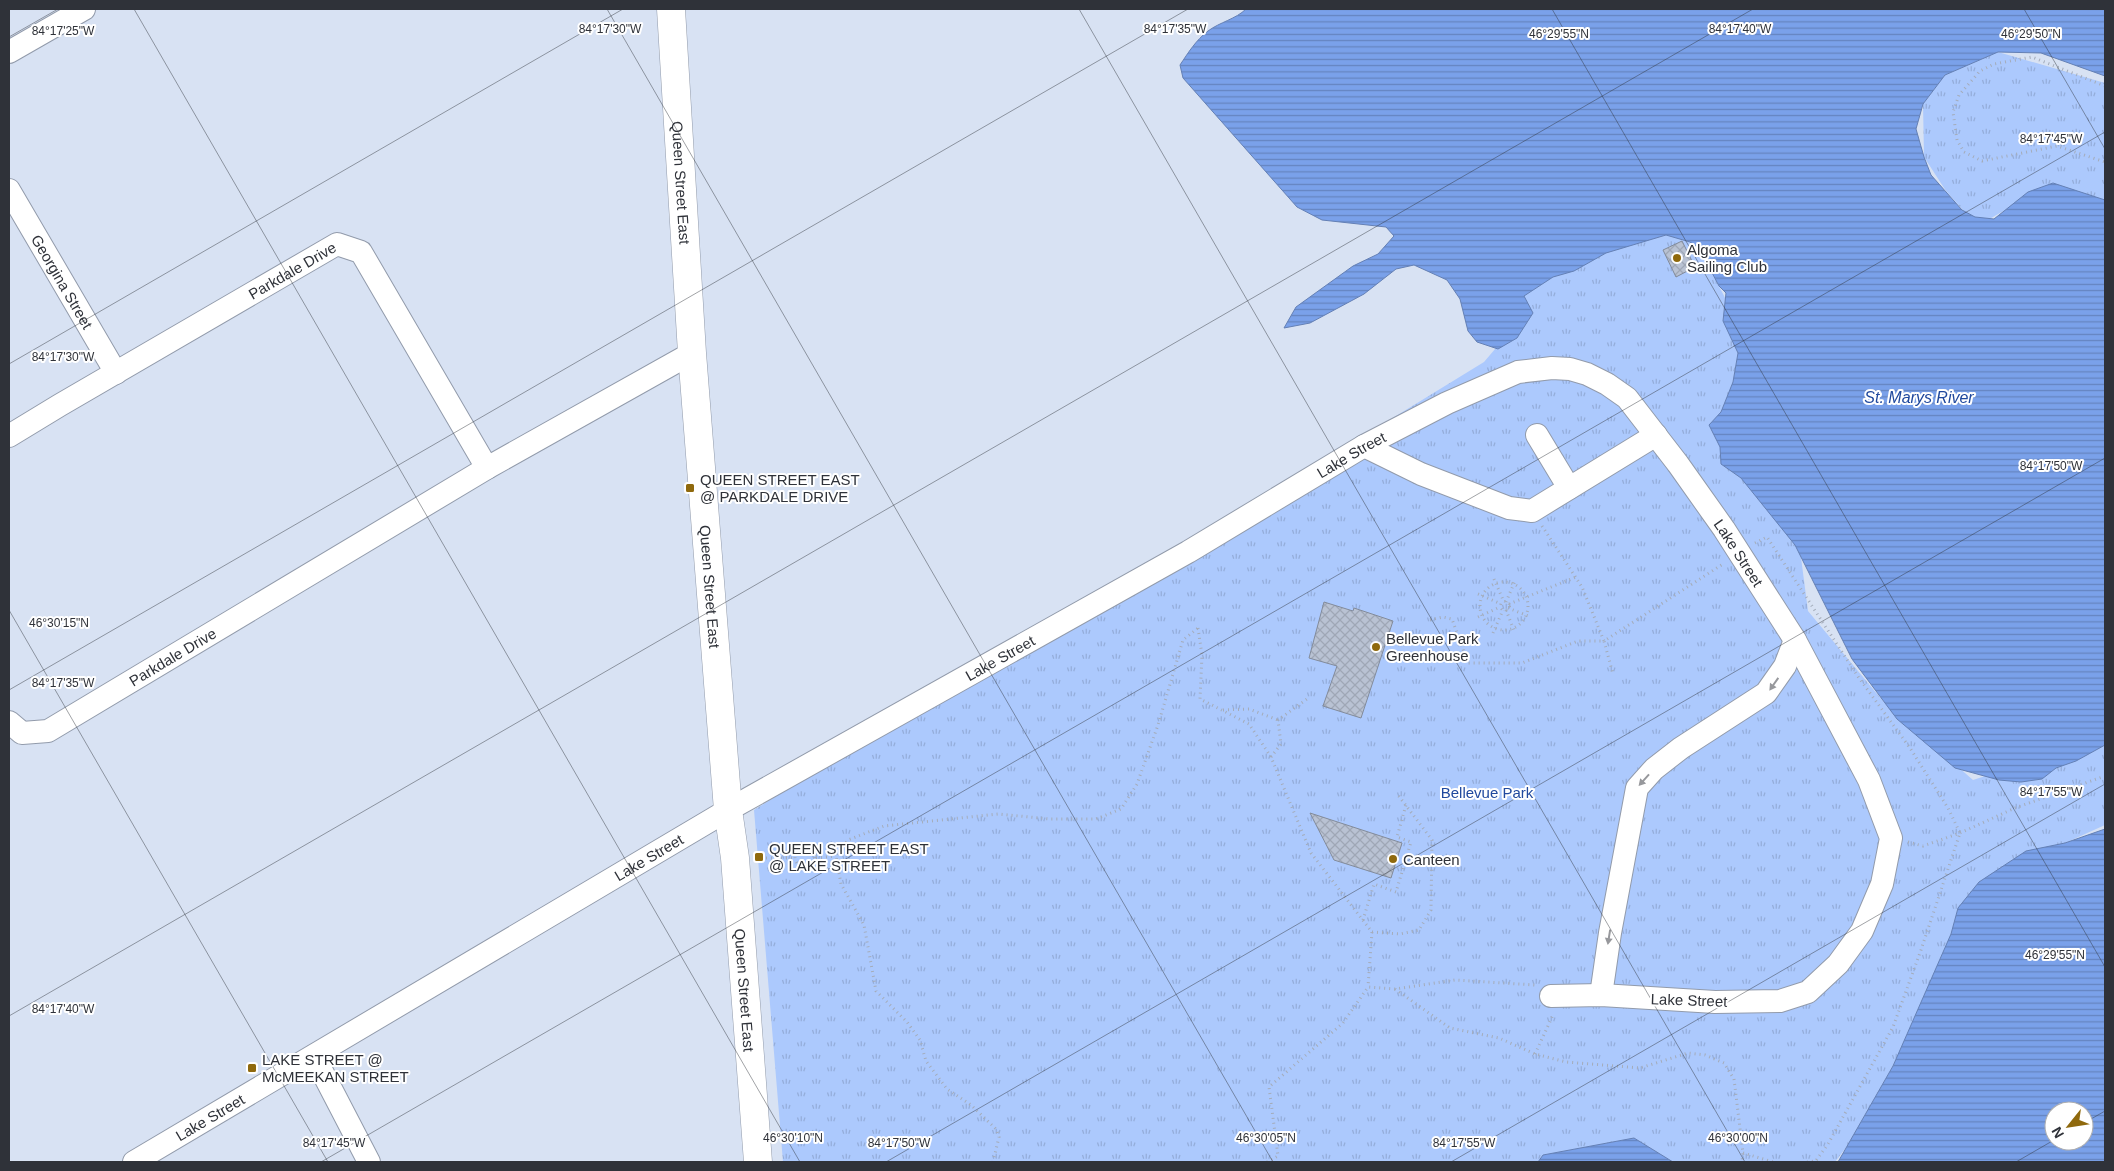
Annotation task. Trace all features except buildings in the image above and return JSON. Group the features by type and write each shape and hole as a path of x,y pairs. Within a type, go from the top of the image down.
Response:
{"main road":[{"name":"Queen Street East","path":"671,9 692,353 728,810 735,858 758,1162"}],"street":[{"path":"9,52 84,9"},
{"name":"Georgina Street","path":"9,190 116,373"},
{"name":"Parkdale Drive","path":"9,436 337,244 361,252 487,468"},
{"name":"Parkdale Drive","path":"9,722 22,733 48,731 487,468 692,353"},
{"name":"Lake Street","path":"134,1162 728,810 1188,552 1364,446 1447,403 1518,372 1552,368 1570,369 1607,384 1628,398 1656,435 1739,554 1795,640 1869,780 1891,838 1882,884 1862,931 1838,964 1808,992 1780,1000 1724,1002 1601,995 1551,996"},
{"path":"1537,435 1569,488"},
{"path":"1364,446 1421,474 1500,505 1532,511 1656,435"},
{"path":"1601,995 1610,932 1637,788 1654,770 1681,748 1766,694 1785,666 1795,640"},
{"path":"314,1056 369,1162"}],"path":[{"path":"2105,86 2032,57 1994,64 1980,71 1959,95 1952,112 1957,140 1960,146 1964,152 1982,161 2057,146 2105,162"},
{"path":"1532,511 1576,577 1593,611 1613,674"},
{"path":"1430,620 1443,617 1452,619 1468,663 1522,663 1578,640 1604,641 1739,554"},
{"path":"1478,617 1576,577"},
{"path":"1494,579 1515,633"},
{"path":"1493,633 1514,582"},
{"path":"1514,582 1526,597 1528,604 1526,615 1520,624 1513,628 1506,630 1495,628 1486,622 1482,615 1480,603 1482,596 1488,588 1496,584 1514,582"},
{"path":"1478,594 1531,617"},
{"path":"993,1162 1000,1138 996,1129 971,1105 947,1089 926,1061 920,1040 907,1022 876,991 864,925 841,884 836,856 848,840 884,826 998,814 1050,819 1096,819 1121,809 1138,784 1183,640 1198,628 1202,655 1200,699 1249,724 1271,757 1312,854 1372,932 1368,987 1343,1023 1269,1087 1278,1156 1267,1162"},
{"path":"1278,720 1307,699"},
{"path":"1222,710 1249,709 1278,720"},
{"path":"1271,757 1281,744 1278,720"},
{"path":"1891,838 1923,846 1960,833 2015,808 2105,776"},
{"path":"1372,932 1400,934 1419,930 1431,910 1432,840 1398,795"},
{"path":"1363,920 1374,884 1396,892 1411,842 1397,836 1406,805"},
{"path":"806,846 812,848 816,858 813,864 807,867 800,866 795,858 797,851 806,846"},
{"path":"816,858 836,856"},
{"path":"735,858 795,858"},
{"path":"1368,987 1395,989 1455,980 1538,985 1551,996 1553,1016 1535,1054"},
{"path":"1395,989 1450,1028 1499,1038 1535,1054 1566,1062 1640,1068 1688,1053 1705,1055 1724,1063 1734,1079 1743,1154 1742,1162"},
{"path":"1743,1154 1773,1162"},
{"path":"1808,1162 1814,1161"}],"green space":[{"path":"1998,52 2105,83 2105,203 2053,183 1977,226 1946,191 1924,157 1923,104 1945,75"},
{"name":"Bellevue Park","path":"1655,218 1699,248 1733,313 1793,496 1808,611 1883,701 1973,780 2105,737 2105,825 1979,882 1893,1066 1848,1145 1835,1162 1673,1162 1634,1138 1543,1155 1538,1162 783,1162 754,810 1484,362 1501,342 1475,285"}],"water":[{"name":"St. Marys River","path":"1246,9 2105,9 2105,76 2041,53 1998,52 1945,75 1923,104 1916,129 1931,175 1962,210 1975,217 1994,219 2028,192 2053,183 2105,200 2105,745 2076,761 2056,768 2042,779 2021,782 1999,780 1955,768 1897,719 1852,659 1795,545 1741,478 1721,464 1720,447 1709,425 1721,412 1733,382 1738,353 1723,321 1726,293 1719,286 1699,248 1690,242 1666,235 1606,253 1574,271 1553,277 1524,296 1533,313 1517,338 1498,349 1477,342 1468,331 1460,299 1447,280 1414,265 1396,269 1364,294 1310,323 1284,328 1296,307 1353,266 1378,254 1394,236 1386,227 1322,220 1297,207 1183,78 1180,65 1200,38 1208,31"},
{"path":"2105,829 2105,1162 1838,1162 1893,1066 1951,934 1958,908 1979,882 2026,851 2065,843"},
{"path":"1634,1138 1673,1162 1538,1162 1543,1155"}],"place":[{"name":"Algoma Sailing Club","path":"1677,258"},
{"name":"QUEEN STREET EAST @ PARKDALE DRIVE","path":"690,488"},
{"name":"Bellevue Park Greenhouse","path":"1376,647"},
{"name":"QUEEN STREET EAST @ LAKE STREET","path":"759,857"},
{"name":"Canteen","path":"1393,859"},
{"name":"LAKE STREET @ McMEEKAN STREET","path":"252,1068"}]}
